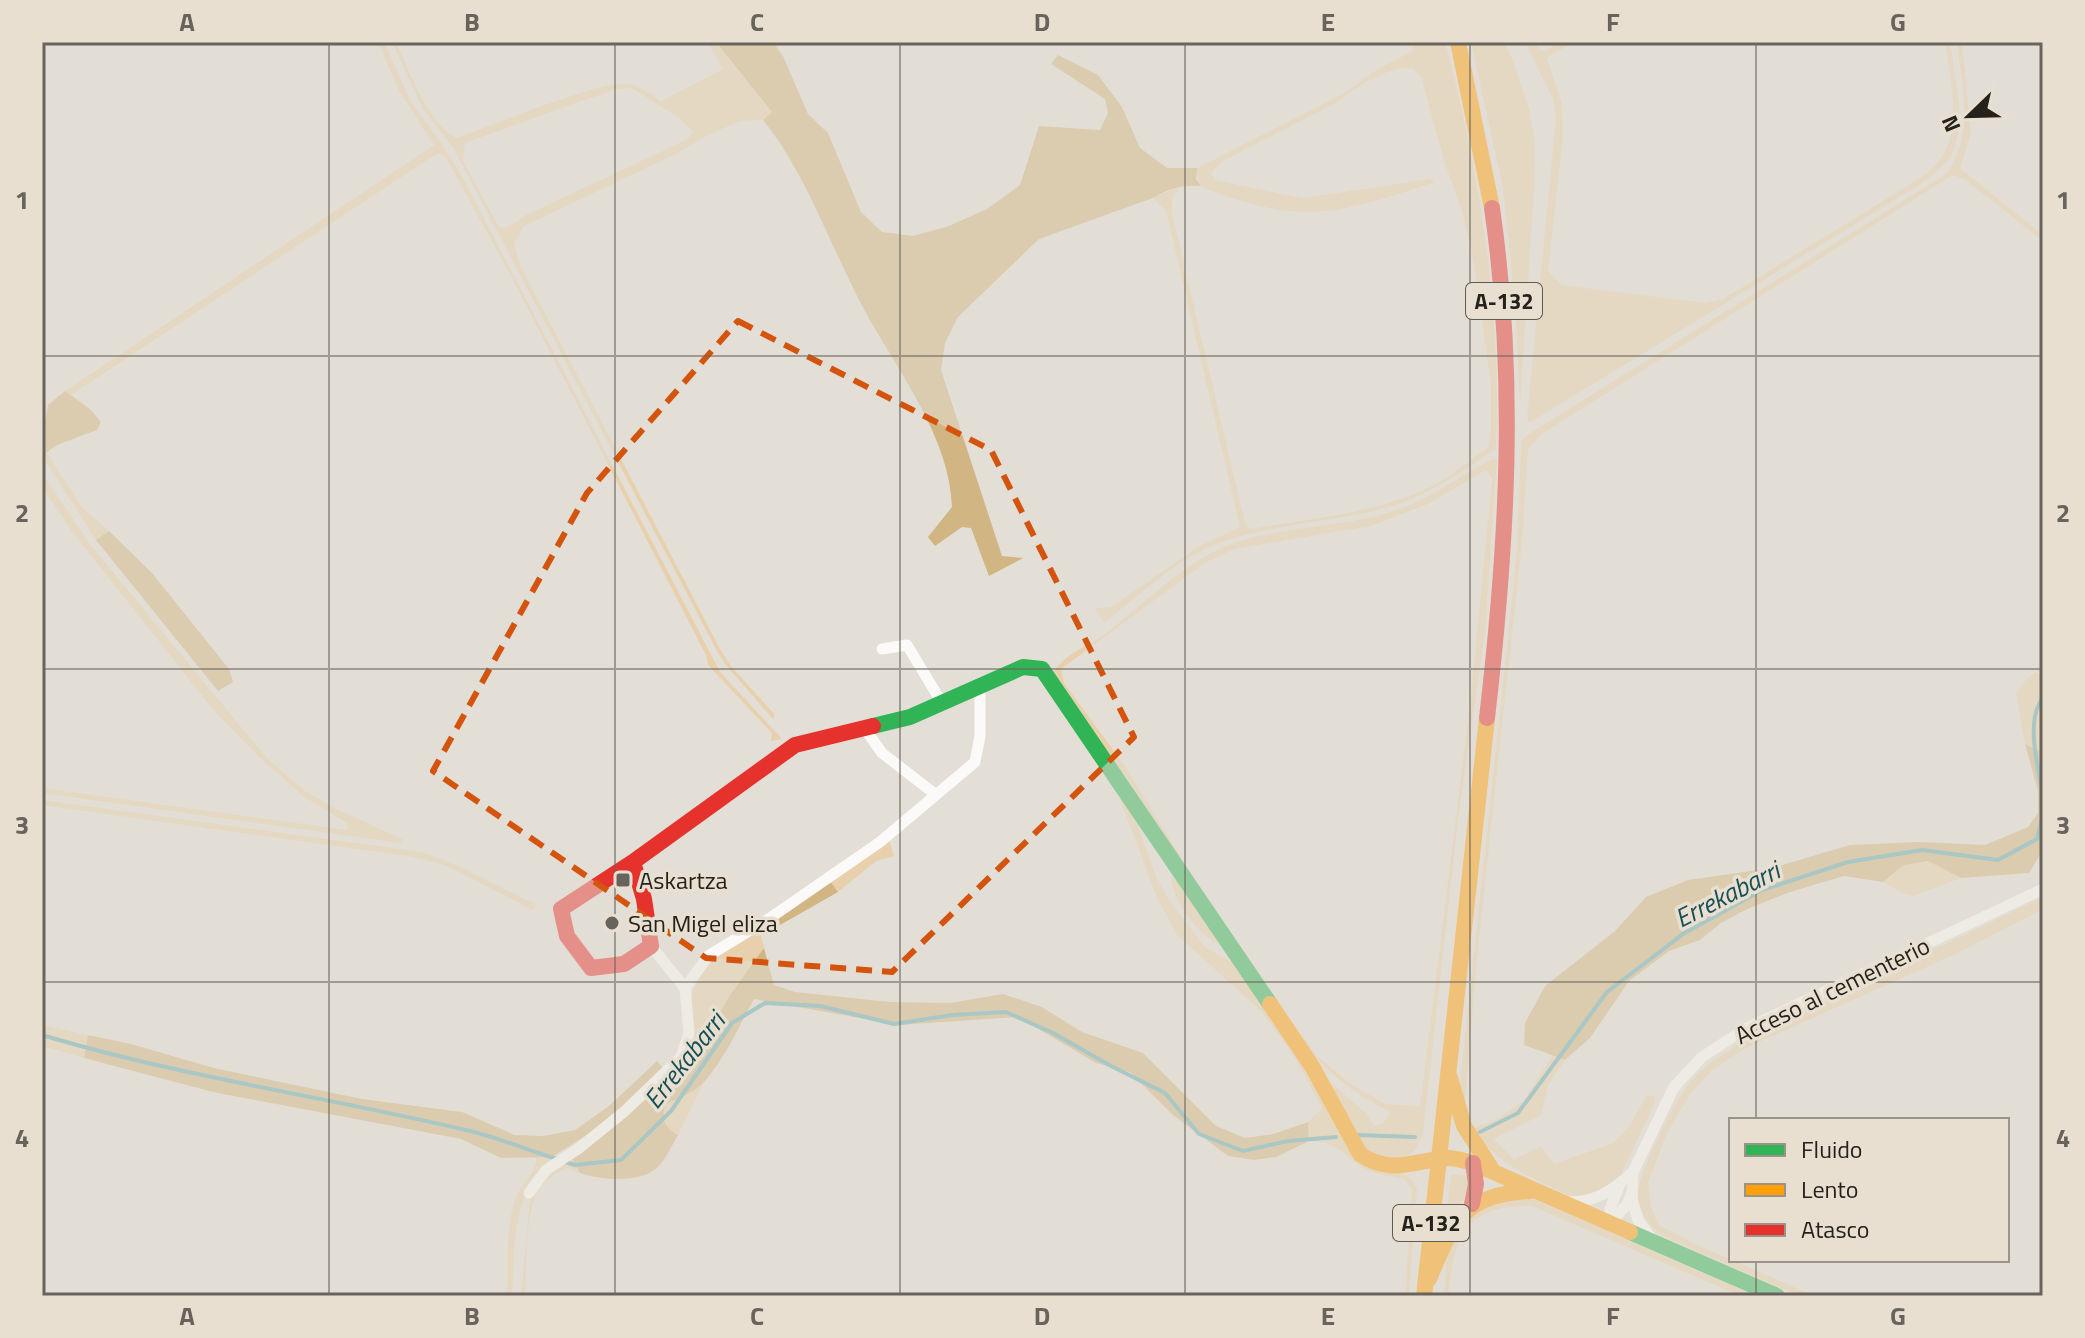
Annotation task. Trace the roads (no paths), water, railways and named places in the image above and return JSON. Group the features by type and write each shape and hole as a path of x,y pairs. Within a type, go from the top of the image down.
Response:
{"main road":[{"name":"A-132","path":"1425,1292 1447,1064 1504,563 1509,443 1507,357 1499,258 1477,121 1458,42"},
{"path":"633,862 644,899 651,946 630,963 610,968 591,968 567,936 561,909 633,862 795,745 910,717 1023,667 1042,669 1313,1068 1360,1154 1382,1165 1406,1167 1449,1158 1473,1163 1777,1296"},
{"path":"1447,1064 1462,1128 1495,1172"},
{"path":"1472,1204 1476,1175 1473,1163"},
{"path":"1425,1292 1445,1240 1458,1218 1472,1204 1492,1194 1537,1191"}],"street":[{"path":"882,649 907,645 942,703"},
{"path":"685,988 708,956 770,918 880,842 975,762 980,736 980,686"},
{"path":"865,729 882,753 935,794"},
{"name":"Acceso al cementerio","path":"1633,1172 1674,1087 1702,1057 1745,1029 2043,889"},
{"path":"529,1193 546,1170 625,1111 681,1057 689,1033 685,988 651,946"},
{"path":"1563,1202 1581,1203 1600,1197 1633,1172"},
{"path":"1633,1172 1638,1220 1654,1242"},
{"path":"1611,1222 1610,1209 1620,1184"},
{"path":"1611,1222 1628,1203 1633,1190"}],"waterway":[{"name":"Errekabarri","path":"2043,698 2038,707 2034,731 2043,795"},
{"name":"Errekabarri","path":"1480,1132 1518,1113 1607,992 1683,934 1762,890 1848,862 1922,850 1998,860 2037,839 2043,814"},
{"name":"Errekabarri","path":"565,1162 575,1165 621,1160 671,1111 732,1023 765,1003 820,1006 894,1024 952,1015 1006,1012 1053,1033 1165,1093 1199,1134 1243,1151 1288,1141 1336,1137"},
{"name":"Errekabarri","path":"42,1035 201,1075 470,1131 557,1159"},
{"name":"Errekabarri","path":"1357,1135 1415,1137"}],"place":[{"name":"Askartza","path":"623,880"},
{"name":"San Migel eliza","path":"612,923"}]}
